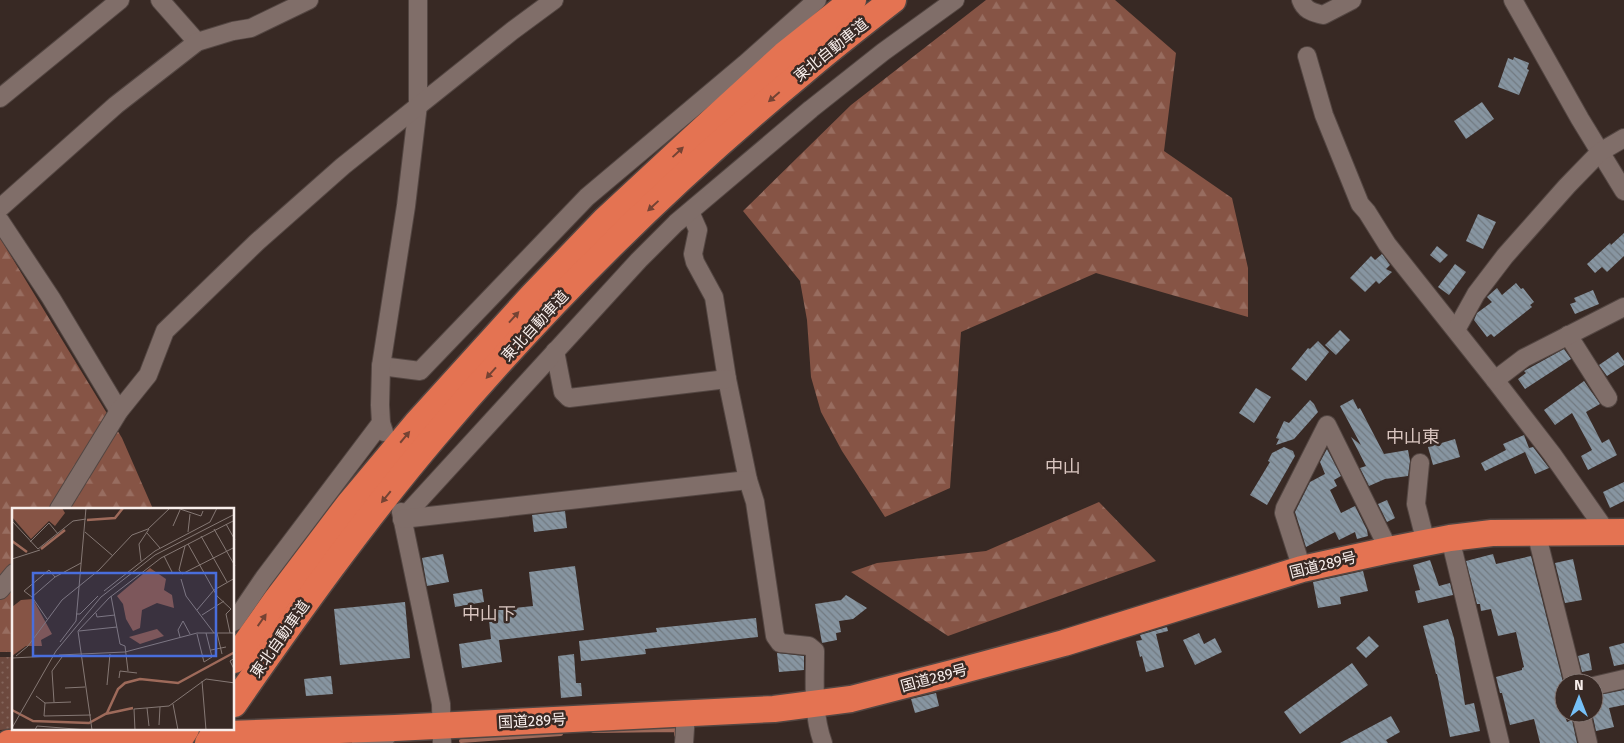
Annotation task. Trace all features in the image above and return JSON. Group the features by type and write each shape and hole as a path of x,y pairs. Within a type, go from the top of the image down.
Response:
{"highway":[{"name":"東北自動車道","path":"235,659 277,599 349,504 416,424 532,296 605,220 690,141 784,55 853,0"},
{"name":"東北自動車道","path":"235,703 374,512 435,436 552,308 624,234 708,155 801,73 893,0"},
{"name":"国道289号","path":"217,736 396,728 442,734 686,714 774,709 851,699 1064,643 1302,569 1438,540 1492,533 1615,532"},
{"path":"9,743 124,733 168,739 184,730"}],"street":[{"path":"0,98 120,0"},
{"path":"160,0 197,42"},
{"path":"0,208 116,105 197,42 233,31 251,28 309,0"},
{"path":"235,621 264,578 383,428 381,366 406,206 418,105 418,0"},
{"path":"60,508 119,411 148,375 165,331 257,242 343,166 418,105 554,0"},
{"path":"381,366 420,371 586,197 745,64 817,0"},
{"path":"402,515 639,260 676,223 825,98 883,52 955,0"},
{"path":"1301,0 1303,6 1309,11 1323,15 1352,0"},
{"path":"1513,0 1624,191"},
{"path":"1307,56 1324,115 1360,204 1387,244 1495,380 1585,500 1615,532"},
{"path":"1456,330 1476,294 1505,256 1600,152 1624,138"},
{"path":"690,212 698,230 693,254 695,262 714,297 727,379 748,480 755,502 775,636 780,643 809,646 815,651 815,704 817,726 823,743"},
{"path":"0,220 51,298 119,411"},
{"path":"1495,380 1524,358 1624,307"},
{"path":"1568,335 1608,398"},
{"path":"555,351 563,392 569,398 727,379"},
{"path":"1302,569 1284,513 1327,425 1389,550"},
{"path":"1420,463 1416,504 1438,540 1500,743"},
{"path":"402,515 748,480"},
{"path":"402,515 440,704 442,734"},
{"path":"1536,532 1571,673"},
{"path":"0,590 12,575"},
{"path":"1604,684 1624,679"},
{"path":"684,743 686,714"},
{"path":"1583,723 1588,743"},
{"path":"361,743 381,742 396,728"}],"shaded area":[{"path":"0,657 12,657 12,729 0,730"}],"green space":[{"path":"986,0 1115,0 1176,53 1164,151 1232,198 1248,268 1248,317 1096,273 961,332 950,488 885,517 842,451 821,412 811,377 807,320 800,281 743,211 851,105"},
{"path":"0,238 122,438 153,508 12,508 12,652 0,652"},
{"path":"1099,502 1156,561 948,636 851,572 877,563 986,551"}],"building":[{"path":"1514,57 1529,63 1527,69 1529,70 1519,95 1498,87 1508,58 1513,60"},
{"path":"1482,102 1494,119 1466,139 1454,121"},
{"path":"1478,214 1496,222 1483,249 1466,241"},
{"path":"1624,233 1624,256 1607,272 1602,267 1595,273 1587,264"},
{"path":"1437,246 1448,255 1440,263 1430,255"},
{"path":"1382,254 1390,265 1386,269 1392,272 1379,284 1376,281 1365,292 1350,278 1371,256 1375,260"},
{"path":"1455,264 1466,272 1449,295 1438,287"},
{"path":"1516,283 1521,289 1523,288 1534,302 1530,305 1532,307 1494,337 1491,334 1487,337 1474,320 1477,313 1492,302 1487,297 1497,288 1502,295"},
{"path":"1593,290 1599,304 1575,314 1570,304 1576,302 1574,298"},
{"path":"1340,330 1350,340 1336,355 1325,345"},
{"path":"1318,341 1329,352 1306,381 1291,369 1308,348 1310,349"},
{"path":"1564,349 1571,359 1525,389 1518,379 1526,373 1524,371"},
{"path":"1618,352 1624,361 1624,365 1607,376 1599,365"},
{"path":"1584,381 1600,404 1586,412 1602,443 1609,439 1617,455 1588,470 1581,456 1592,450 1572,413 1555,425 1544,410"},
{"path":"1256,388 1271,397 1254,423 1239,413"},
{"path":"1353,399 1358,409 1360,408 1384,454 1408,450 1410,461 1408,476 1385,479 1369,486 1360,468 1366,466 1351,437 1361,445 1340,406"},
{"path":"1310,400 1318,412 1294,439 1276,445 1279,439 1276,438 1284,421 1289,423"},
{"path":"1524,435 1529,448 1533,447 1549,468 1535,474 1525,452 1485,471 1481,463 1506,450 1503,444"},
{"path":"1455,439 1460,457 1433,465 1428,447"},
{"path":"1284,447 1293,451 1295,456 1267,505 1250,495 1270,462 1268,461 1272,453"},
{"path":"1327,449 1341,476 1334,480 1337,486 1330,490 1341,513 1355,506 1368,536 1357,539 1355,532 1339,540 1335,532 1306,547 1295,512 1310,482 1325,474 1320,462"},
{"path":"1624,482 1624,501 1610,508 1603,492"},
{"path":"1387,500 1395,518 1387,522 1378,504"},
{"path":"565,511 567,528 534,532 532,515"},
{"path":"443,554 449,582 427,586 422,558"},
{"path":"1493,554 1496,564 1531,556 1561,673 1554,673 1554,723 1573,723 1577,743 1540,743 1534,719 1510,725 1496,677 1522,670 1524,667 1516,632 1498,636 1491,609 1481,611 1480,604 1477,604 1466,561"},
{"path":"1573,559 1582,600 1565,603 1555,563"},
{"path":"1430,560 1439,586 1450,583 1453,595 1418,603 1415,591 1420,590 1413,565"},
{"path":"575,566 584,630 499,640 502,662 462,668 459,644 491,639 488,611 533,606 529,572"},
{"path":"1363,571 1368,591 1340,597 1341,604 1318,608 1313,582"},
{"path":"482,589 484,602 455,607 453,594"},
{"path":"846,595 867,608 853,619 839,621 841,632 836,633 837,640 822,643 815,604 841,600"},
{"path":"405,602 410,658 340,665 334,609"},
{"path":"756,618 758,637 645,649 646,654 581,661 579,641 657,632 656,628"},
{"path":"1448,619 1454,638 1465,705 1474,703 1480,731 1450,737 1437,674 1423,626"},
{"path":"1167,627 1168,631 1156,634 1164,667 1146,672 1136,641 1142,640 1140,635"},
{"path":"1199,633 1204,644 1215,638 1222,652 1195,665 1183,640"},
{"path":"1369,636 1379,646 1366,658 1356,648"},
{"path":"1624,643 1624,664 1614,666 1609,647"},
{"path":"777,653 804,656 804,670 779,672"},
{"path":"1589,653 1592,670 1582,672 1578,656"},
{"path":"574,654 576,683 581,683 582,696 561,698 558,656"},
{"path":"1352,663 1368,685 1300,734 1284,712"},
{"path":"331,676 333,694 306,696 304,679"},
{"path":"1624,690 1624,705 1609,708 1614,727 1596,731 1594,723 1604,723 1604,694"},
{"path":"936,693 939,706 915,713 911,699"},
{"path":"1391,716 1400,732 1386,740 1388,743 1340,743"}],"waterway":[{"path":"593,731 676,730 676,735"},
{"path":"461,741 561,734"}],"district":[{"name":"中山東","path":"1413,437"},
{"name":"中山","path":"1063,467"},
{"name":"中山下","path":"489,614"}]}
